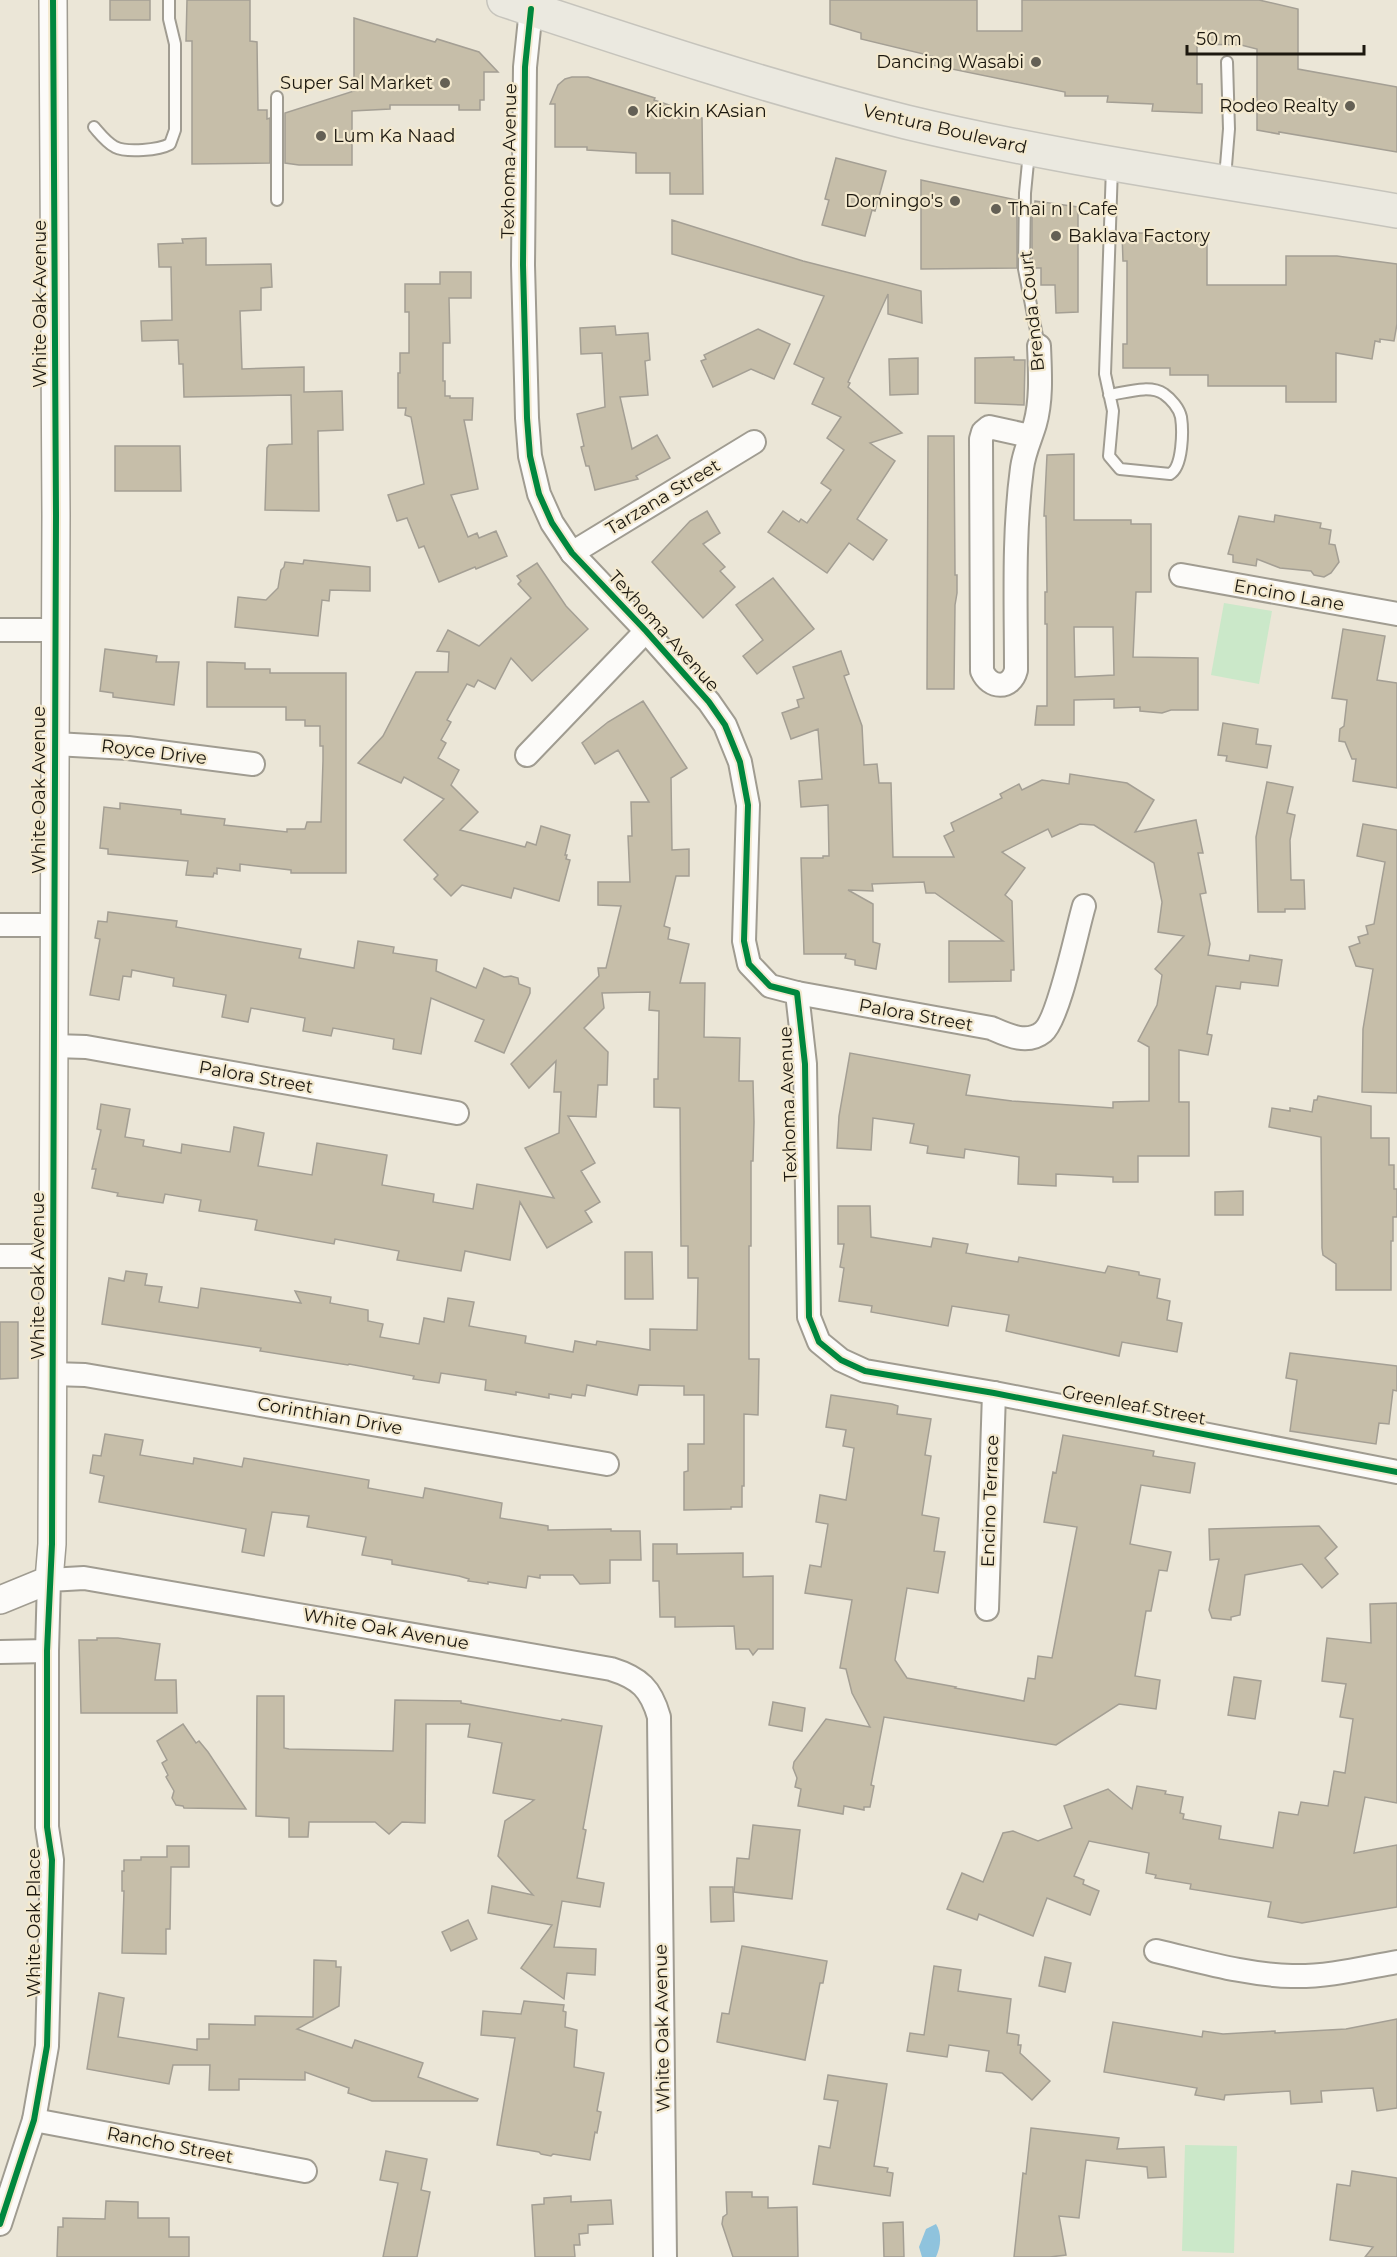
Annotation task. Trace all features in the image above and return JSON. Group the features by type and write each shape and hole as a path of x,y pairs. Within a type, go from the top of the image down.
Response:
{"main road":[{"name":"Ventura Boulevard","path":"518,4 780,88 907,122 1113,164 1397,211"}],"street":[{"name":"White Oak Avenue","path":"53,0 55,744 50,1580 84,1578 407,1633 611,1670 628,1674 641,1683 654,1699 659,1717 665,2257"},
{"name":"Texhoma Avenue","path":"518,4 525,68 523,266 530,456 539,494 552,523 572,553 709,702 725,725 740,762 748,805 744,941 749,964 770,986 797,993 805,1064 809,1317 819,1342 841,1360 865,1371"},
{"name":"Brenda Court","path":"1030,436 989,428 983,432 981,439 982,671 986,679 995,684 1006,685 1014,679 1016,670 1015,557 1022,467 1039,404 1039,345"},
{"name":"Tarzana Street","path":"572,553 754,442"},
{"path":"982,557 1015,557"},
{"name":"Encino Lane","path":"1181,575 1397,614"},
{"path":"0,630 55,630"},
{"path":"527,755 646,631"},
{"name":"Royce Drive","path":"55,744 128,748 253,764"},
{"name":"Palora Street","path":"797,993 991,1028 1012,1037 1034,1036 1042,1033 1054,1016 1084,906"},
{"path":"0,925 54,925"},
{"name":"Palora Street","path":"54,1046 86,1047 457,1113"},
{"path":"0,1256 53,1256"},
{"name":"Greenleaf Street","path":"865,1371 994,1393 1397,1472"},
{"name":"Corinthian Drive","path":"52,1374 85,1375 607,1464"},
{"name":"Encino Terrace","path":"987,1610 994,1393"},
{"path":"0,1600 50,1580"},
{"name":"White Oak Place","path":"0,2224 34,2120 48,2046 52,1860 48,1827 47,1651 50,1580"},
{"path":"0,1652 47,1651"},
{"path":"1156,1951 1261,1974 1292,1976 1321,1975 1397,1962"},
{"name":"Rancho Street","path":"34,2120 305,2171"}],"lane":[{"path":"94,128 106,142 118,149 160,149 170,144 175,130 175,44 169,19 169,0"},
{"path":"1225,182 1229,129 1227,62"},
{"path":"277,97 277,200"},
{"name":"Brenda Court","path":"1029,148 1025,193 1024,269 1039,345"},
{"path":"1109,395 1146,389 1163,393 1174,404 1181,416 1180,460 1175,471 1170,474 1120,469 1109,456 1113,411 1109,395 1105,374 1113,164"}],"green space":[{"path":"1224,603 1272,611 1259,684 1211,675"},
{"path":"1185,2145 1237,2146 1234,2253 1182,2251"}],"water":[{"path":"936,2224 940,2240 936,2257 922,2257 919,2247 926,2229"}],"building":[{"path":"110,0 150,0 150,20 110,20"},
{"path":"187,0 250,0 250,41 257,42 258,110 267,110 267,119 270,118 270,163 192,164 192,41 186,41"},
{"path":"830,0 977,0 977,31 1022,31 1022,0 1259,0 1298,9 1298,69 1397,87 1397,152 1257,130 1257,49 1241,45 1197,44 1197,84 1202,84 1202,113 1152,111 1153,104 1107,102 1108,96 1065,96 1065,92 932,65 932,56 861,39 861,33 830,24"},
{"path":"354,18 435,42 437,39 479,52 498,72 484,72 484,100 480,100 480,110 459,110 459,105 390,105 390,109 352,111 352,165 285,163 285,113 354,91"},
{"path":"572,77 588,77 655,98 654,100 669,105 665,118 702,118 703,194 670,194 670,173 636,173 636,153 587,150 587,147 555,147 555,104 550,104 558,85"},
{"path":"836,158 886,171 875,211 872,210 865,236 822,225 829,200 825,199"},
{"path":"921,180 1017,200 1017,268 921,269"},
{"name":"Baklava Factory","path":"1035,201 1078,207 1078,312 1056,313 1055,285 1041,285 1041,268 1032,268 1032,204 1035,204"},
{"path":"672,220 803,261 921,291 922,323 888,314 888,294 848,382 850,383 848,387 902,433 870,443 895,461 857,519 887,540 873,560 849,543 827,573 768,532 783,511 799,522 801,519 807,523 831,490 821,483 844,450 827,438 841,417 812,404 824,378 794,364 824,296 672,254"},
{"path":"1122,233 1207,233 1207,285 1286,285 1286,256 1337,256 1397,264 1397,324 1394,341 1380,339 1380,342 1375,341 1372,359 1336,353 1336,402 1286,402 1286,386 1208,386 1208,375 1170,375 1170,368 1123,368 1123,344 1127,344 1127,261 1123,261"},
{"path":"206,238 206,265 271,264 272,287 261,288 261,310 240,311 242,369 304,367 304,392 342,391 343,430 318,431 319,511 265,510 267,448 269,445 292,444 291,395 184,397 183,364 179,364 178,340 142,341 141,321 172,320 171,267 159,267 158,244 183,243 182,239"},
{"path":"440,272 471,272 471,298 449,298 450,343 443,343 443,381 445,381 445,396 473,398 472,420 464,420 478,489 451,495 468,537 477,533 479,538 496,531 507,556 439,582 424,546 419,548 407,518 397,521 388,495 424,484 411,417 405,415 406,408 398,408 398,373 400,373 400,353 409,353 409,312 405,312 405,284 440,284"},
{"path":"615,326 616,335 648,333 650,360 645,361 648,395 620,397 632,449 657,435 670,458 636,476 638,479 595,490 581,447 584,446 577,414 605,407 602,353 581,354 580,328"},
{"path":"758,329 790,344 774,379 751,369 713,387 701,361 706,359 704,355"},
{"path":"1014,357 1014,360 1025,360 1024,405 975,403 975,358"},
{"path":"918,358 918,394 890,395 889,359"},
{"path":"928,436 954,436 957,593 954,689 927,689"},
{"path":"115,446 180,446 181,491 115,491"},
{"path":"1074,454 1074,520 1131,520 1131,524 1151,524 1151,592 1136,592 1133,657 1198,658 1198,710 1171,710 1162,713 1140,711 1140,707 1114,708 1114,699 1074,700 1074,725 1035,725 1037,706 1047,706 1046,516 1044,516 1047,455","holes":["1074,627 1113,627 1114,675 1075,677"]},
{"path":"707,511 720,533 703,544 725,567 720,571 735,587 703,618 652,562 690,521"},
{"path":"1275,515 1321,523 1320,528 1331,530 1329,544 1335,545 1339,562 1331,573 1324,577 1314,575 1311,571 1280,568 1257,559 1256,566 1233,562 1233,555 1228,554 1239,516 1274,522"},
{"path":"304,560 370,567 370,591 330,590 329,601 322,600 318,636 235,627 238,597 266,600 278,588 285,562 303,564"},
{"path":"537,563 566,606 588,629 532,681 511,658 495,689 478,680 474,687 467,684 447,720 451,722 441,740 446,743 438,758 459,770 451,785 478,812 460,830 525,847 527,842 536,845 541,826 570,835 565,855 567,855 566,859 570,860 559,901 514,888 511,898 462,885 451,896 434,879 438,875 404,840 444,799 404,777 401,783 358,763 383,736 416,672 448,672 449,652 437,651 448,630 479,646 531,598 518,584 521,581 517,576"},
{"path":"773,578 814,629 757,674 743,656 763,640 736,605"},
{"path":"1343,629 1385,636 1377,680 1397,683 1397,788 1353,781 1356,759 1352,759 1345,742 1339,741 1340,729 1344,726 1347,700 1332,698"},
{"path":"105,649 157,656 156,662 179,662 174,705 113,697 113,693 100,691"},
{"path":"841,651 849,674 844,676 862,726 864,765 877,764 879,783 891,783 893,857 954,857 944,836 954,831 951,823 1002,798 1000,794 1019,784 1022,790 1042,780 1069,784 1070,774 1127,783 1154,800 1135,832 1196,820 1203,853 1198,853 1206,893 1200,894 1210,944 1208,955 1249,961 1250,955 1282,960 1278,986 1241,982 1240,989 1216,986 1207,1034 1212,1035 1208,1055 1179,1050 1179,1102 1189,1102 1189,1156 1138,1156 1138,1182 1113,1182 1113,1177 1056,1174 1056,1186 1018,1184 1019,1157 965,1149 964,1158 927,1153 928,1146 910,1143 914,1124 873,1118 871,1150 837,1148 839,1116 850,1053 970,1075 966,1095 1012,1101 1113,1108 1113,1102 1149,1101 1149,1047 1138,1041 1157,1005 1162,975 1155,969 1184,936 1158,932 1162,902 1154,863 1094,825 1080,824 1052,837 1048,829 1002,852 1025,868 1005,895 1012,901 1014,970 1011,970 1011,981 949,982 949,941 1003,941 935,893 926,893 924,882 872,884 873,891 848,890 873,904 873,942 880,944 876,969 855,965 855,960 845,958 846,954 804,954 801,858 829,856 828,805 801,807 799,781 822,779 818,729 791,739 782,713 799,707 797,700 804,698 793,667"},
{"path":"207,662 245,663 245,669 270,669 270,673 346,673 346,873 291,873 291,870 240,864 240,871 217,868 217,874 214,873 213,877 186,875 188,861 108,854 108,849 100,848 104,807 120,809 120,803 181,810 181,814 225,819 224,825 287,832 287,829 305,829 307,822 321,822 323,746 320,746 320,726 305,726 305,720 286,720 286,707 207,707"},
{"path":"643,701 687,768 671,778 672,850 689,849 689,876 676,876 664,926 670,928 668,939 689,944 680,983 705,983 704,1037 740,1038 739,1081 753,1081 749,1359 759,1359 758,1415 744,1414 742,1507 684,1510 684,1472 688,1471 688,1444 704,1444 704,1395 684,1395 684,1386 639,1385 637,1395 587,1385 585,1396 572,1394 571,1398 549,1394 549,1398 516,1392 516,1395 485,1390 486,1380 441,1373 439,1383 349,1364 260,1351 261,1348 102,1324 109,1278 124,1281 126,1271 147,1274 145,1285 162,1287 159,1302 198,1308 201,1288 301,1303 295,1291 331,1297 330,1303 368,1310 368,1321 383,1324 380,1337 419,1344 424,1318 444,1322 448,1298 474,1302 469,1326 526,1336 525,1343 573,1352 575,1341 596,1345 597,1341 650,1350 650,1329 697,1330 698,1278 688,1278 688,1246 681,1246 680,1108 654,1107 654,1079 658,1079 659,1011 649,1010 650,992 602,993 604,1008 584,1028 608,1052 607,1085 598,1085 596,1117 568,1116 595,1163 581,1171 600,1202 585,1211 592,1222 547,1248 520,1202 510,1260 465,1251 461,1271 397,1260 399,1251 335,1239 334,1244 255,1230 257,1220 199,1211 201,1200 165,1194 163,1203 117,1196 118,1193 92,1188 96,1169 92,1169 101,1130 97,1129 101,1104 130,1109 125,1137 144,1140 143,1146 181,1153 182,1144 230,1152 234,1127 264,1133 258,1166 312,1175 317,1143 387,1155 382,1185 434,1194 433,1202 473,1209 477,1184 554,1198 525,1148 559,1133 561,1092 554,1092 556,1061 529,1088 511,1064 599,976 598,968 606,968 621,906 598,905 598,882 630,882 628,836 632,836 631,802 649,802 618,750 595,764 582,743 608,722"},
{"path":"1223,723 1258,729 1256,744 1271,746 1267,768 1226,761 1227,756 1218,755"},
{"path":"1267,782 1293,787 1287,813 1295,815 1290,840 1291,880 1304,880 1305,909 1258,912 1256,837"},
{"path":"1363,824 1397,830 1397,1093 1362,1092 1363,1029 1373,969 1356,966 1349,947 1360,943 1358,937 1368,934 1366,926 1374,924 1385,862 1357,856"},
{"path":"108,912 177,921 176,927 301,949 299,958 354,968 358,941 394,947 393,953 437,960 436,971 476,988 484,968 504,977 518,978 519,984 530,988 530,993 504,1053 475,1041 484,1020 431,998 421,1054 393,1049 394,1039 333,1028 331,1036 303,1031 305,1018 251,1008 248,1022 222,1017 226,995 173,986 174,978 132,970 131,977 123,976 119,1000 90,995 100,939 95,938 98,921 107,922"},
{"path":"1318,1096 1371,1106 1371,1138 1389,1138 1389,1165 1394,1165 1394,1189 1397,1189 1397,1217 1393,1217 1393,1241 1391,1241 1391,1290 1336,1290 1336,1264 1323,1255 1322,1248 1321,1137 1269,1127 1272,1108 1312,1112 1314,1100 1317,1100"},
{"path":"1243,1191 1243,1215 1215,1215 1215,1192"},
{"path":"838,1206 870,1206 871,1237 931,1247 933,1238 968,1244 966,1253 977,1255 1018,1262 1019,1257 1105,1273 1108,1266 1160,1279 1157,1298 1170,1301 1167,1320 1182,1323 1177,1352 1122,1342 1119,1356 1006,1331 1009,1315 952,1306 948,1326 871,1312 872,1306 839,1301 844,1268 840,1267 844,1244 838,1244"},
{"path":"625,1252 652,1252 653,1299 625,1299"},
{"path":"0,1322 18,1322 18,1378 0,1379"},
{"path":"1290,1353 1397,1366 1397,1391 1393,1390 1389,1424 1379,1423 1376,1444 1290,1431 1297,1380 1286,1378"},
{"path":"831,1395 892,1404 898,1406 897,1414 931,1419 925,1455 931,1456 922,1515 939,1518 934,1551 945,1552 938,1593 907,1588 895,1660 907,1678 1024,1701 1028,1678 1035,1679 1038,1656 1052,1658 1077,1527 1044,1522 1053,1472 1056,1473 1063,1435 1154,1451 1153,1456 1195,1463 1190,1493 1141,1485 1130,1544 1171,1552 1167,1571 1159,1570 1151,1611 1146,1611 1135,1676 1160,1680 1156,1709 1119,1704 1056,1745 884,1717 871,1785 874,1786 870,1807 864,1807 864,1810 844,1806 843,1814 798,1806 801,1789 795,1787 797,1778 793,1768 794,1762 826,1719 870,1727 852,1693 846,1669 840,1668 852,1600 805,1593 810,1565 821,1567 828,1524 816,1522 820,1495 846,1500 854,1448 843,1446 846,1430 826,1427"},
{"path":"105,1434 143,1440 140,1455 193,1464 194,1458 242,1467 244,1458 369,1480 368,1488 423,1498 425,1488 502,1503 500,1518 548,1526 548,1530 640,1531 641,1560 610,1560 610,1583 580,1584 573,1575 540,1575 540,1578 528,1576 526,1588 488,1582 488,1584 468,1581 469,1579 459,1576 392,1564 392,1560 362,1555 366,1537 307,1527 309,1516 272,1512 264,1556 242,1552 246,1529 99,1502 104,1476 90,1473 93,1455 101,1456"},
{"path":"1319,1526 1337,1547 1325,1558 1338,1574 1322,1588 1302,1564 1245,1575 1240,1615 1231,1617 1231,1620 1212,1618 1209,1610 1219,1559 1210,1560 1209,1529"},
{"path":"653,1544 677,1544 677,1554 743,1553 743,1577 773,1576 773,1649 758,1649 753,1655 749,1649 736,1649 734,1626 675,1627 675,1617 660,1617 659,1581 653,1581"},
{"path":"1397,1603 1397,1803 1365,1797 1354,1853 1397,1845 1397,1907 1302,1923 1268,1917 1271,1902 1190,1889 1191,1884 1155,1878 1156,1875 1146,1873 1149,1853 1089,1841 1074,1876 1084,1880 1083,1884 1099,1891 1090,1915 1047,1898 1033,1936 979,1914 977,1920 947,1909 962,1873 983,1882 1003,1833 1013,1831 1038,1841 1072,1828 1064,1806 1108,1789 1132,1809 1137,1786 1166,1791 1165,1794 1183,1797 1180,1813 1184,1814 1183,1819 1221,1826 1219,1839 1273,1848 1279,1812 1298,1815 1301,1802 1328,1806 1334,1771 1345,1773 1353,1719 1340,1717 1346,1684 1322,1681 1327,1638 1371,1643 1370,1604"},
{"path":"97,1638 118,1638 160,1644 155,1680 176,1680 177,1713 81,1713 79,1640 97,1640"},
{"path":"1234,1677 1261,1681 1255,1719 1228,1715"},
{"path":"257,1696 284,1696 284,1748 289,1749 393,1751 395,1700 461,1701 461,1703 561,1721 562,1719 602,1726 583,1829 586,1830 577,1878 604,1883 600,1907 562,1901 554,1947 596,1949 595,1975 567,1973 564,1999 521,1968 552,1925 488,1913 492,1886 533,1895 498,1856 505,1821 534,1800 493,1793 502,1743 468,1737 470,1724 426,1724 425,1823 402,1822 389,1834 375,1822 309,1822 308,1837 289,1837 289,1818 256,1816"},
{"path":"773,1702 805,1708 802,1731 769,1725"},
{"path":"183,1724 196,1743 199,1741 208,1752 246,1809 184,1808 176,1805 172,1798 174,1791 166,1777 168,1775 162,1763 167,1760 157,1741"},
{"path":"753,1825 800,1830 792,1899 734,1892 737,1858 749,1859"},
{"path":"167,1846 189,1846 189,1867 171,1867 170,1929 166,1929 166,1954 122,1953 124,1860 141,1860 141,1857 167,1857"},
{"path":"710,1887 733,1887 734,1921 711,1922"},
{"path":"468,1920 477,1939 451,1951 442,1932"},
{"path":"742,1946 827,1961 823,1983 820,1983 805,2060 717,2042 722,2013 729,2014"},
{"path":"1045,1957 1071,1963 1065,1992 1039,1986"},
{"path":"314,1960 336,1961 336,1967 341,1967 339,2006 297,2029 352,2048 355,2040 423,2063 418,2077 478,2099 477,2101 372,2101 348,2093 349,2088 305,2072 305,2080 239,2079 239,2090 209,2090 210,2065 173,2065 169,2084 87,2069 99,1993 124,1998 118,2037 197,2050 197,2039 209,2039 209,2024 255,2025 255,2016 313,2017"},
{"path":"934,1966 961,1970 958,1991 1011,1999 1007,2033 1019,2035 1020,2053 1050,2081 1032,2100 1002,2073 986,2071 989,2051 949,2045 947,2057 907,2051 910,2033 924,2035"},
{"path":"524,2001 564,2005 565,2027 577,2030 574,2067 604,2073 597,2111 601,2112 590,2160 553,2154 551,2156 497,2145 515,2038 481,2035 483,2011 521,2014"},
{"path":"1397,2019 1397,2108 1377,2111 1373,2088 1321,2091 1322,2102 1291,2104 1290,2091 1225,2095 1224,2100 1195,2095 1197,2088 1104,2072 1113,2022 1202,2037 1203,2031 1223,2034 1346,2029"},
{"path":"828,2075 887,2084 874,2166 888,2168 887,2172 893,2173 890,2196 813,2184 819,2146 830,2148 838,2101 824,2099"},
{"path":"1031,2128 1119,2138 1117,2149 1164,2147 1166,2177 1148,2178 1147,2167 1086,2160 1079,2218 1059,2216 1066,2255 1014,2257 1023,2173 1026,2174"},
{"path":"386,2151 427,2159 421,2190 430,2192 417,2257 383,2257 398,2183 380,2180"},
{"path":"1352,2171 1397,2178 1397,2257 1365,2257 1373,2247 1330,2240 1337,2184 1350,2186"},
{"path":"726,2192 752,2192 752,2197 768,2197 768,2208 797,2207 798,2257 733,2257 722,2224 723,2217 727,2214"},
{"path":"571,2196 571,2202 611,2200 613,2224 588,2225 588,2233 579,2234 580,2245 574,2245 575,2257 535,2257 532,2205 544,2204 544,2198"},
{"path":"106,2201 138,2202 138,2218 169,2218 169,2237 189,2237 189,2257 57,2257 58,2227 63,2227 63,2218 105,2219"},
{"path":"903,2222 904,2257 884,2257 883,2223"}],"cycle path":[{"path":"0,2224 34,2120 47,2046 52,1860 47,1827 47,1651 52,1544 56,515 53,0"},
{"path":"531,9 525,67 523,265 530,456 539,494 552,523 572,553 709,702 725,725 740,762 748,805 744,941 749,964 770,986 797,993 805,1064 809,1317 819,1342 841,1360 865,1371 994,1393 1397,1472"}],"place":[{"name":"Dancing Wasabi","path":"1036,62"},
{"name":"Super Sal Market","path":"445,83"},
{"name":"Rodeo Realty","path":"1350,106"},
{"name":"Kickin KAsian","path":"633,111"},
{"name":"Lum Ka Naad","path":"321,136"},
{"name":"Domingo's","path":"955,201"},
{"name":"Thai n I Cafe","path":"996,209"},
{"name":"Baklava Factory","path":"1056,236"}]}
